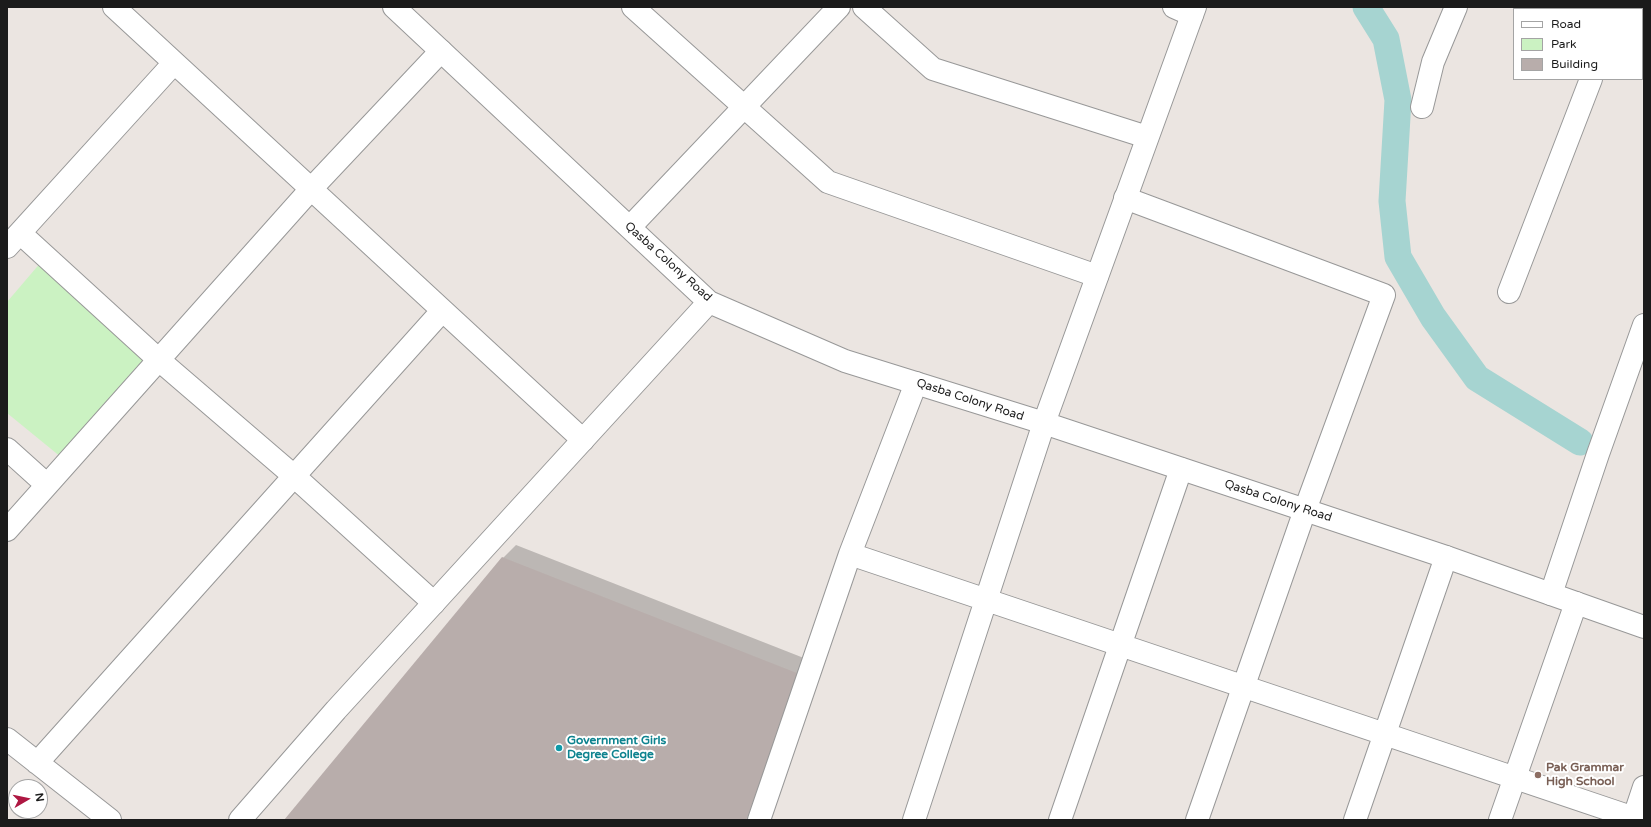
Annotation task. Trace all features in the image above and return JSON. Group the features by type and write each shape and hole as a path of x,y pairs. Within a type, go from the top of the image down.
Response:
{"street":[{"path":"114,7 583,440"},
{"name":"Qasba Colony Road","path":"394,7 709,302 845,360 1446,557 1644,627"},
{"path":"633,7 828,182 1097,276"},
{"path":"630,227 839,7"},
{"path":"864,7 933,69 1147,137"},
{"path":"1422,107 1433,62 1456,7"},
{"path":"914,820 1044,424 1147,137 1186,10"},
{"path":"7,530 311,189 441,51"},
{"path":"174,63 14,240 159,360 294,476 434,603"},
{"path":"1509,292 1591,80"},
{"path":"1125,198 1384,295 1305,510 1197,820"},
{"path":"240,820 336,710 709,302"},
{"path":"37,763 442,311"},
{"path":"1551,594 1598,454 1644,325"},
{"path":"759,820 850,554 916,383"},
{"path":"7,449 47,485"},
{"path":"1060,820 1181,469"},
{"path":"850,554 1385,733 1635,819 1644,787"},
{"path":"1355,820 1446,557"},
{"path":"1500,820 1576,603"},
{"path":"7,739 110,820"}],"green space":[{"path":"42,261 149,363 67,462 7,413 7,302"}],"building":[{"name":"Government Girls Degree College","path":"502,557 802,675 746,820 284,820"}],"waterway":[{"path":"1366,7 1386,39 1398,100 1392,201 1398,257 1433,317 1477,378 1580,442"}],"place":[{"name":"Government Girls Degree College","path":"559,748"},
{"name":"Pak Grammar High School","path":"1538,775"}]}
